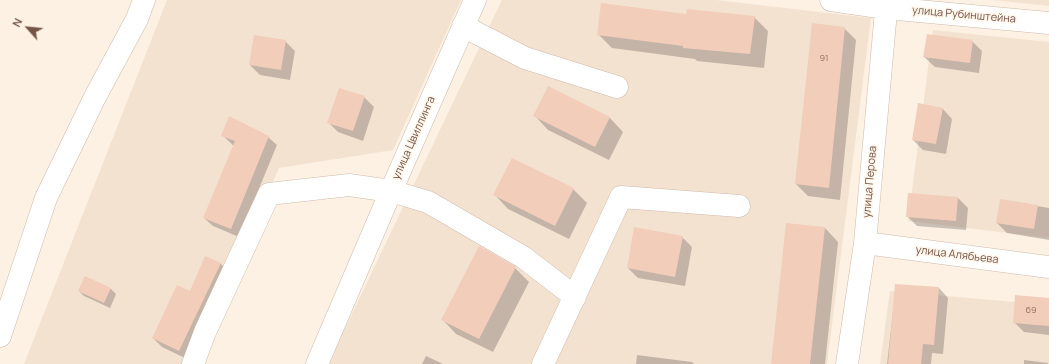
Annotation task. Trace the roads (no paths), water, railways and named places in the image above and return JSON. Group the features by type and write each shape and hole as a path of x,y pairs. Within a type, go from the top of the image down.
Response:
{"street":[{"path":"0,336 46,198 95,97 137,19 144,0"},
{"name":"улица Цвиллинга","path":"193,364 205,332 269,194 349,185 390,191 475,0"},
{"name":"улица Рубинштейна","path":"831,0 886,4 1049,23"},
{"name":"улица Перова","path":"846,364 865,243 886,4"},
{"path":"463,26 525,58 617,87"},
{"path":"317,364 390,191 428,202 523,257 575,297"},
{"path":"543,364 621,197 739,206"},
{"name":"улица Алябьева","path":"865,243 1049,267"}]}
